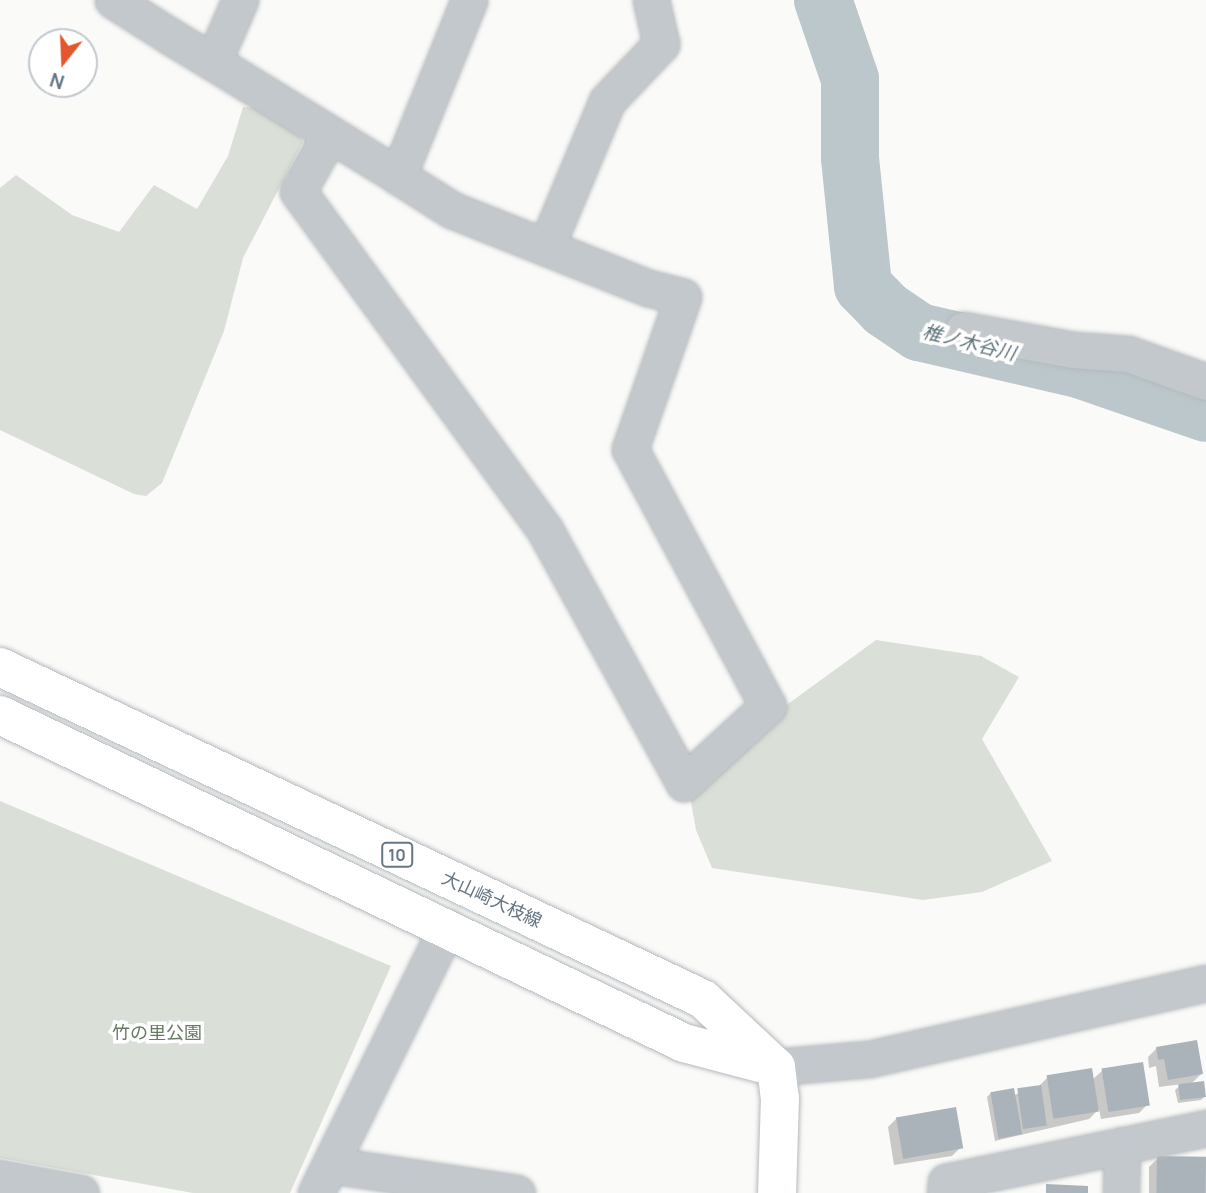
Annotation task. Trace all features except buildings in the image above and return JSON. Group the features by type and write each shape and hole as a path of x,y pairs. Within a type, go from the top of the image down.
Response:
{"main road":[{"name":"大山崎大枝線","path":"0,667 703,999 776,1067"},
{"name":"10","path":"0,715 447,927 684,1043 776,1067"},
{"path":"776,1067 777,1193"}],"street":[{"path":"113,0 213,62 330,134 398,176 452,210 648,288 683,297 630,449 768,706 684,783 545,530 298,191 330,134"},
{"path":"213,62 240,0"},
{"path":"398,176 469,0"},
{"path":"547,247 607,101 662,44 651,0"},
{"path":"963,330 1073,350 1128,354 1206,382"},
{"path":"447,927 324,1179 517,1193"},
{"path":"776,1067 869,1059 1206,983"},
{"path":"945,1193 946,1182 1206,1128"},
{"path":"1121,1193 1122,1145"},
{"path":"0,1178 81,1193"}],"green space":[{"path":"243,107 259,108 294,128 303,142 243,258 224,331 162,483 146,496 134,494 0,430 0,188 16,175 72,215 119,232 154,185 197,209 228,156"},
{"path":"876,640 981,656 1019,677 982,739 1052,861 982,892 923,900 712,868 696,830 689,791 781,709"},
{"name":"竹の里公園","path":"0,801 391,966 290,1193 193,1193 0,1158"}],"waterway":[{"name":"椎ノ木谷川","path":"823,0 850,79 850,158 863,286 885,309 919,332 1082,370 1206,413"}]}
